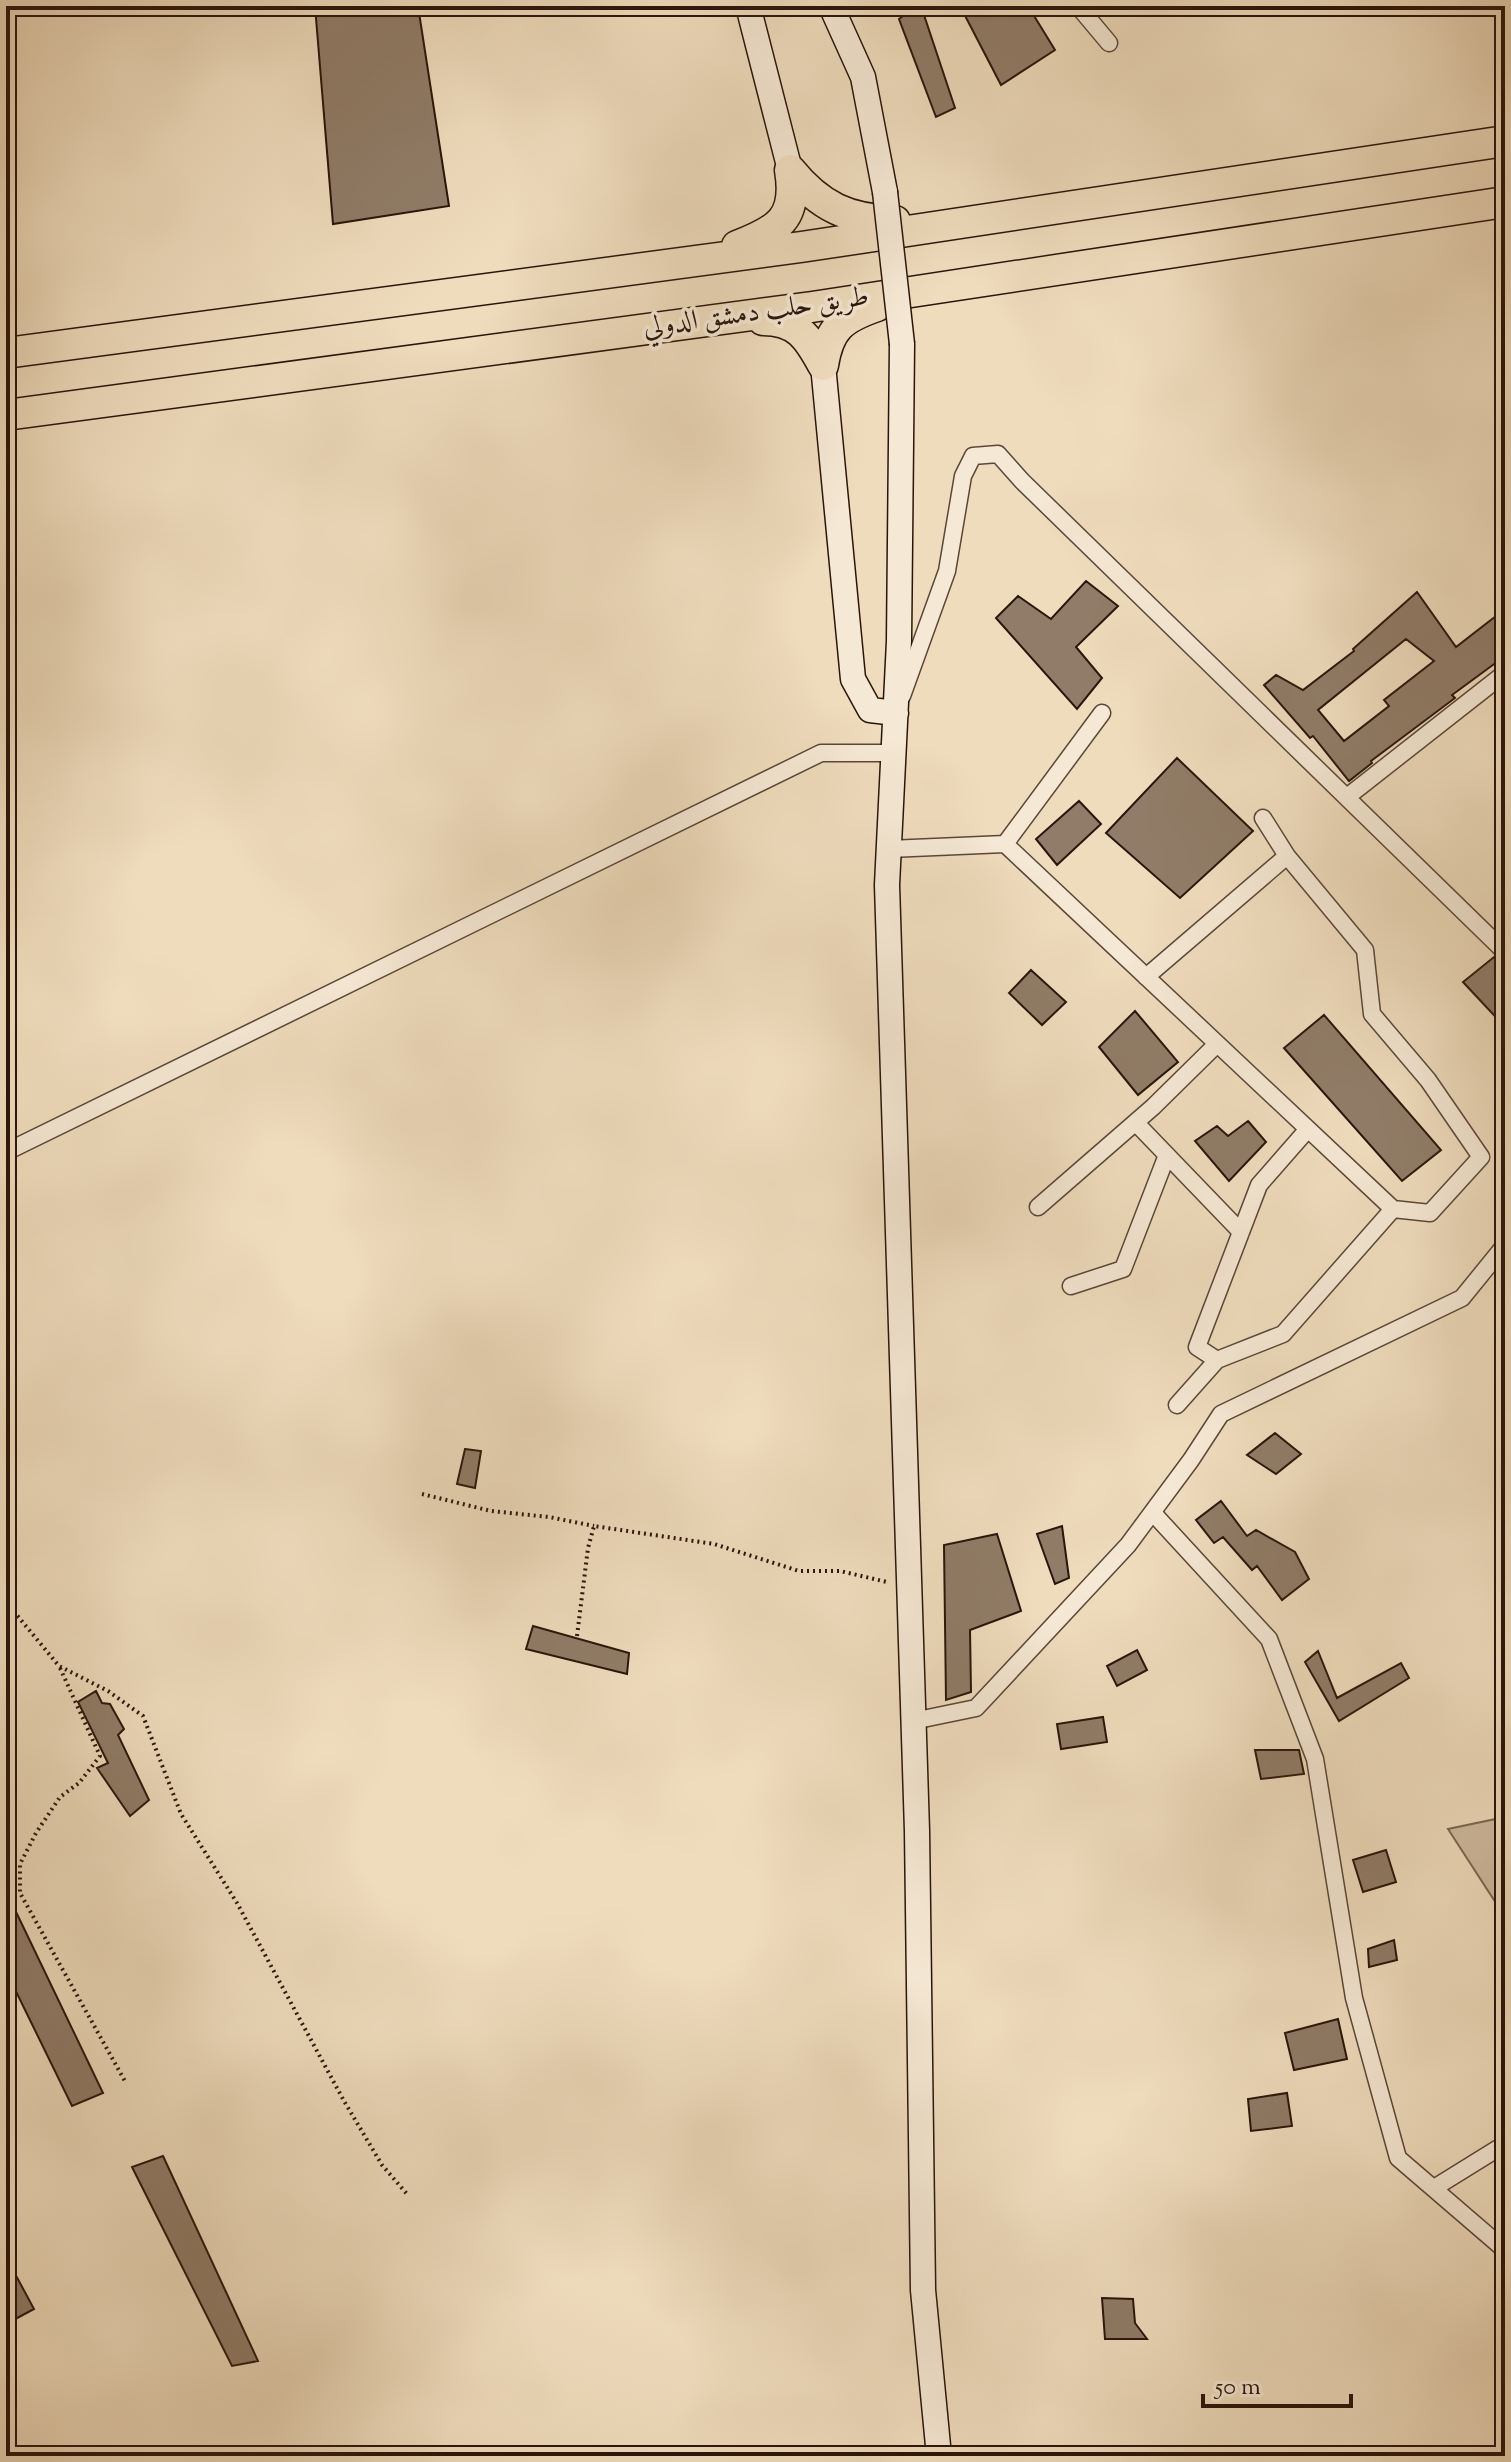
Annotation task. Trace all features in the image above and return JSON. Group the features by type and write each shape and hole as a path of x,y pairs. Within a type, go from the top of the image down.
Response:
{"highway":[{"path":"6,353 701,260 1505,141"},
{"path":"790,170 808,193 865,220 961,223"},
{"path":"701,260 761,237 778,226 794,195 790,170"},
{"name":"طريق حلب دمشق الدولي","path":"6,415 709,320 1505,202"},
{"path":"823,365 827,342 835,329 854,314 927,289"},
{"path":"709,320 775,320 799,329 823,365"}],"main road":[{"path":"748,6 790,170"},
{"path":"831,6 863,77 885,192 902,344 903,475 887,885 913,1721 923,2290 939,2456"},
{"path":"823,365 853,679 870,710 896,713"}],"street":[{"path":"1078,6 1109,43"},
{"path":"896,713 947,571 963,476 973,456 998,454 1022,481 1505,952"},
{"path":"1347,797 1505,673"},
{"path":"1005,844 1102,713"},
{"path":"6,1152 821,753 894,753"},
{"path":"889,849 1005,844 1393,1209 1430,1213 1481,1157 1428,1080 1372,1014 1365,950 1287,856 1263,818"},
{"path":"1146,977 1287,856"},
{"path":"1038,1207 1136,1123 1217,1044"},
{"path":"1136,1123 1241,1232"},
{"path":"1217,1360 1197,1347 1259,1185 1308,1129"},
{"path":"1071,1286 1123,1269 1167,1155"},
{"path":"1177,1405 1217,1360 1283,1334 1393,1209"},
{"path":"913,1721 976,1708 1128,1545 1221,1414 1462,1298 1505,1245"},
{"path":"1153,1513 1269,1639 1315,1759 1354,1998 1398,2158 1505,2250"},
{"path":"1434,2188 1505,2144"}],"path":[{"path":"422,1494 491,1511 549,1517 714,1544 799,1571 840,1571 909,1584"},
{"path":"577,1636 588,1548 594,1526"},
{"path":"6,1602 59,1666 100,1756 79,1783 60,1797 36,1833 20,1864 20,1893 126,2083"},
{"path":"59,1666 108,1691 143,1716 181,1814 237,1903 374,2153 407,2194"}],"shaded area":[{"path":"1505,1817 1505,1917 1448,1829"}],"building":[{"path":"315,6 418,6 449,206 333,224"},
{"path":"916,6 921,6 955,108 936,117 899,19"},
{"path":"960,6 1028,6 1055,50 1001,85"},
{"path":"1086,581 1118,606 1076,647 1102,678 1077,709 996,618 1018,596 1051,619"},
{"path":"1417,592 1456,647 1505,609 1505,656 1452,695 1455,698 1349,781 1313,736 1310,738 1264,685 1276,675 1303,690","holes":["1406,639 1434,661 1384,700 1389,706 1344,741 1318,710"]},
{"path":"1177,758 1253,831 1180,898 1106,833"},
{"path":"1079,801 1101,824 1057,865 1036,839"},
{"path":"1494,957 1505,969 1505,1027 1463,982"},
{"path":"1031,970 1066,1002 1042,1025 1009,993"},
{"path":"1135,1011 1178,1062 1138,1095 1099,1047"},
{"path":"1324,1015 1441,1150 1402,1181 1284,1048"},
{"path":"1248,1121 1266,1142 1229,1181 1195,1141 1217,1126 1228,1136"},
{"path":"1275,1433 1301,1454 1276,1474 1247,1455"},
{"path":"465,1449 481,1451 475,1488 457,1484"},
{"path":"1221,1501 1247,1536 1256,1530 1295,1552 1309,1579 1282,1600 1257,1566 1252,1570 1223,1537 1214,1543 1196,1520"},
{"path":"1062,1526 1069,1578 1055,1584 1037,1534"},
{"path":"997,1534 1021,1611 970,1630 971,1692 946,1700 944,1545"},
{"path":"533,1626 629,1653 627,1674 526,1649"},
{"path":"1137,1650 1147,1670 1117,1686 1107,1666"},
{"path":"1318,1651 1337,1698 1401,1663 1409,1678 1339,1721 1305,1662"},
{"path":"96,1691 102,1703 110,1704 124,1729 118,1735 149,1800 130,1816 97,1768 108,1763 78,1702"},
{"path":"1103,1717 1107,1742 1061,1749 1057,1724"},
{"path":"1255,1750 1299,1750 1304,1774 1261,1779"},
{"path":"1386,1850 1396,1882 1363,1892 1353,1860"},
{"path":"6,1891 103,2093 72,2106 6,1971"},
{"path":"1394,1940 1397,1960 1369,1967 1368,1949"},
{"path":"1338,2019 1347,2059 1294,2070 1285,2033"},
{"path":"1287,2093 1292,2126 1251,2131 1248,2099"},
{"path":"163,2156 258,2361 232,2366 132,2167"},
{"path":"6,2257 34,2309 6,2324"},
{"path":"1102,2298 1133,2299 1135,2323 1147,2339 1105,2339"}]}
